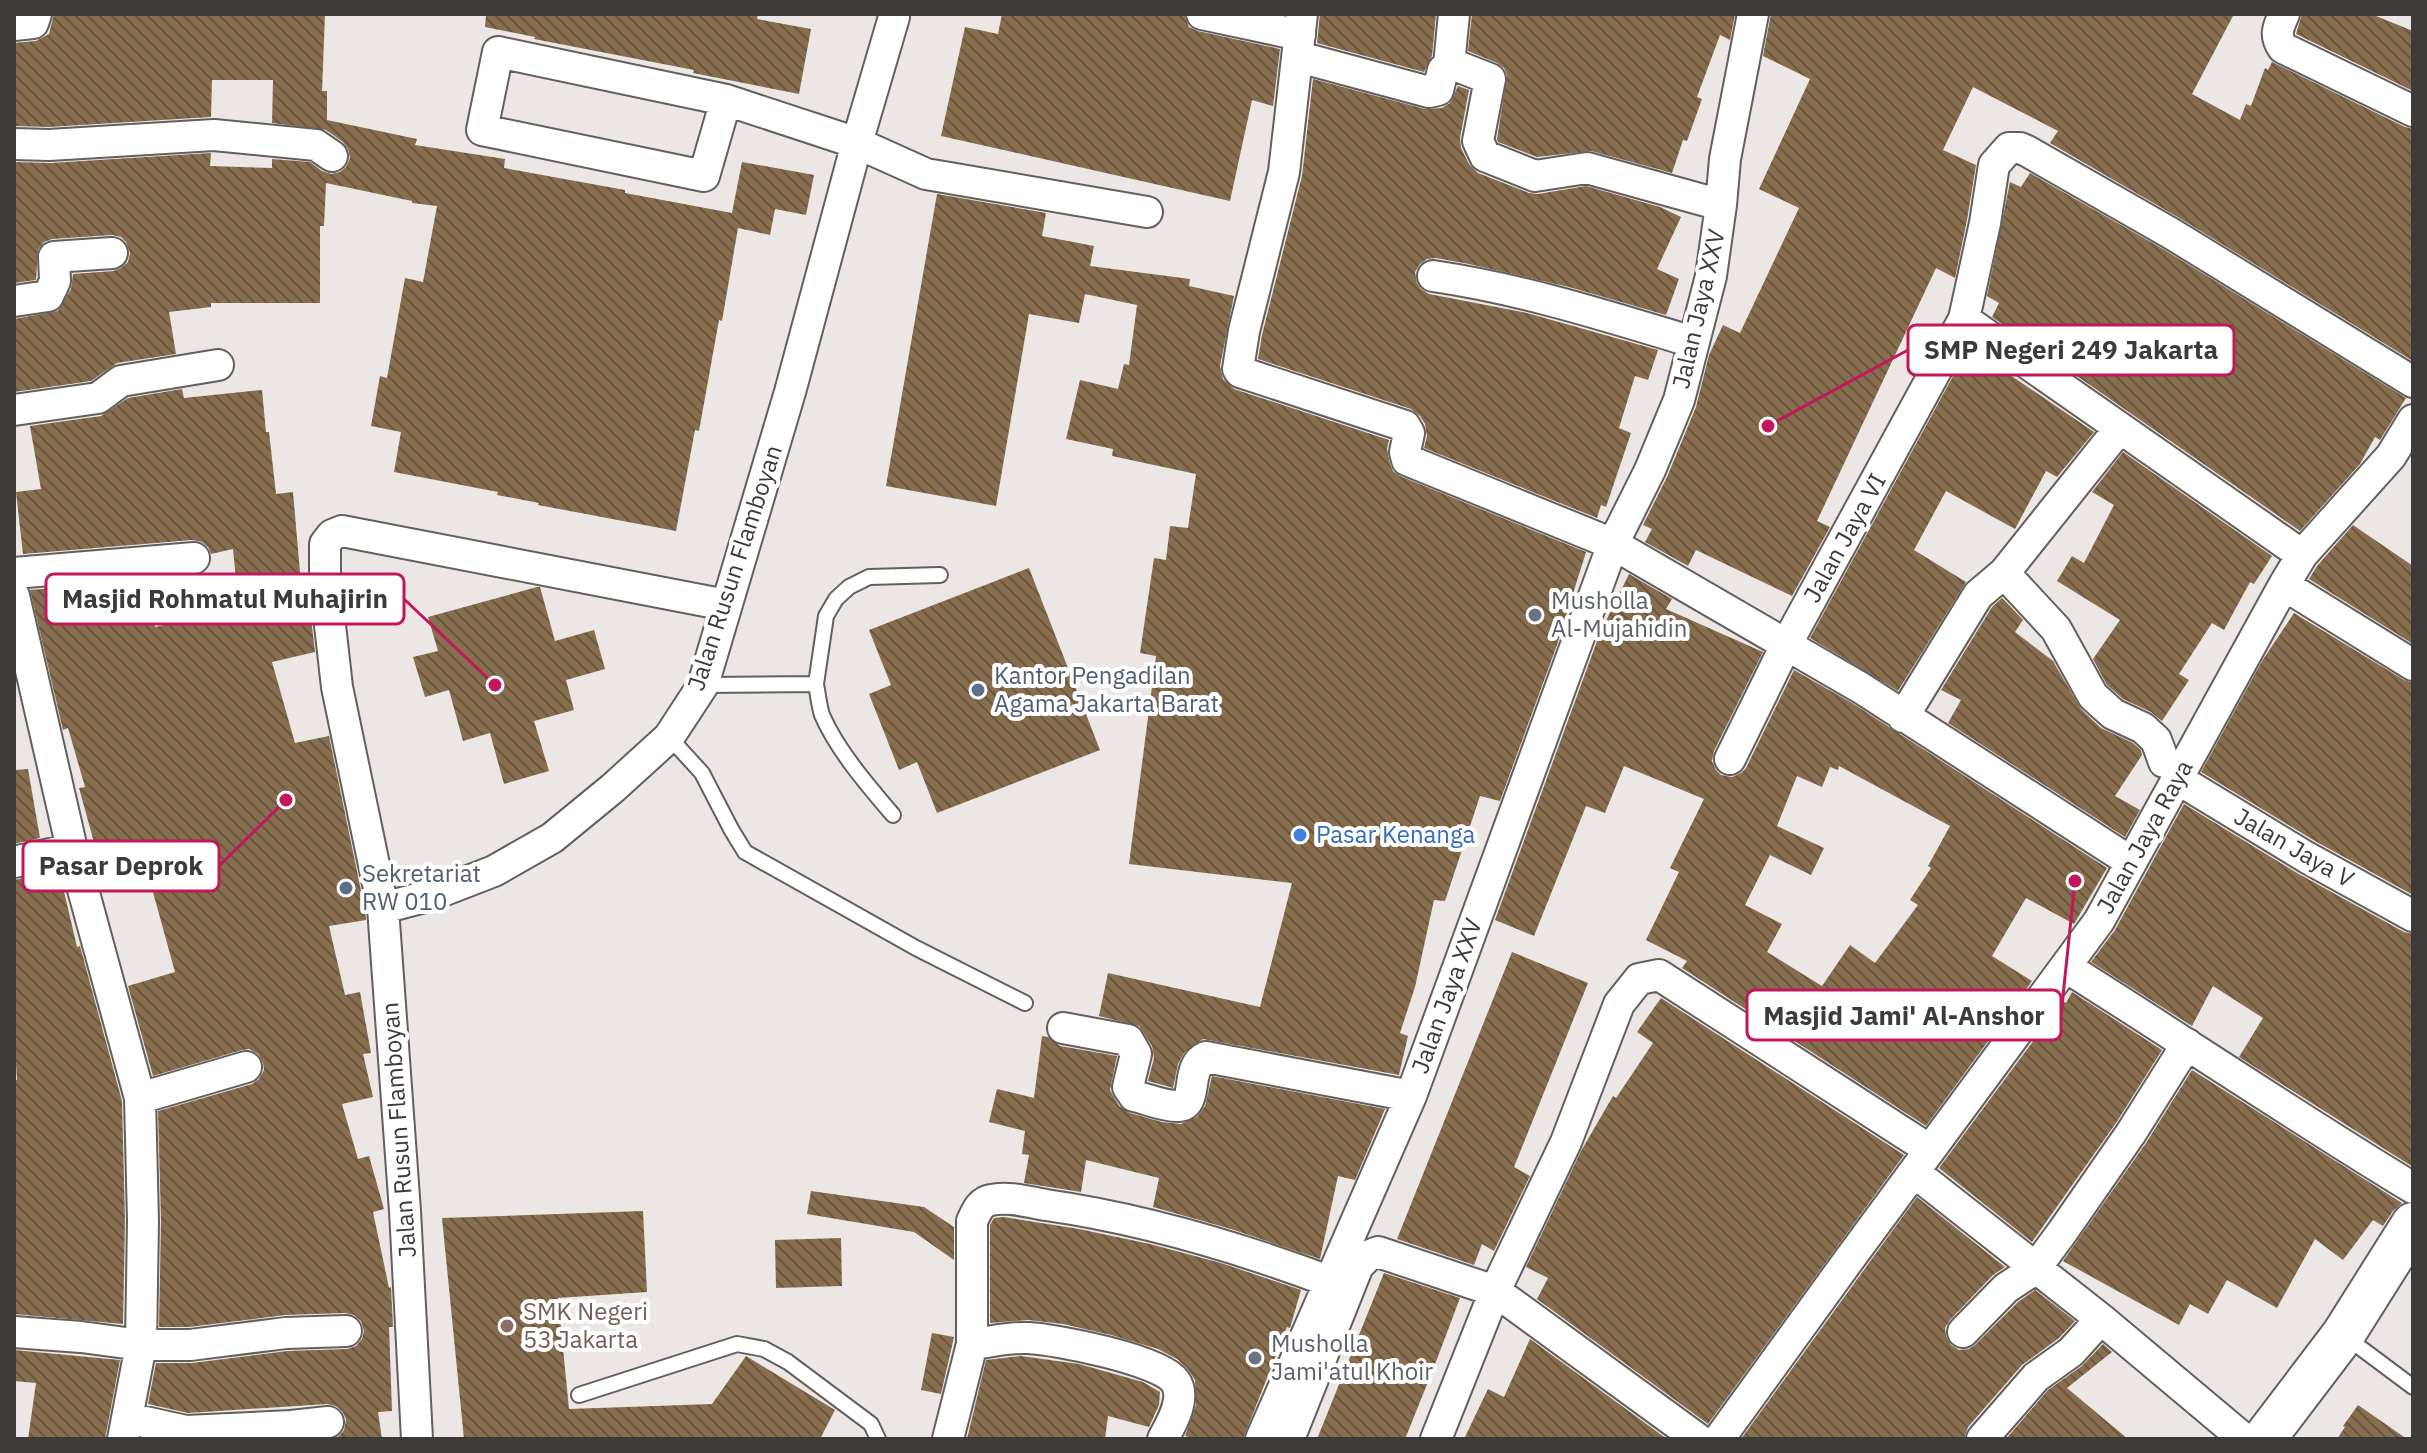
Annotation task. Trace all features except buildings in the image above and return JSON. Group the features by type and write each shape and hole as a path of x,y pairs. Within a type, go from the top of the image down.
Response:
{"main road":[{"path":"2264,1439 2343,1335 2413,1224"}],"street":[{"path":"1202,14 1300,35 1429,92 1438,90 1443,70 1449,65 1454,14"},
{"name":"Jalan Jaya XXV","path":"1261,1439 1411,1096 1613,544 1650,470 1679,400 1711,276 1725,159 1753,14"},
{"path":"2284,14 2277,31 2283,48 2413,111"},
{"name":"Jalan Rusun Flamboyan","path":"417,1439 405,1211 383,908 432,895 494,871 552,838 669,737 703,685 790,392 894,17"},
{"path":"1300,35 1284,172 1244,331 1240,372 1405,426 1409,433 1405,452 1407,460 1613,544 1861,688 2131,862"},
{"path":"726,100 704,176 482,130 498,52 726,100 857,143 926,174 1147,212"},
{"path":"1449,65 1490,79 1478,141 1485,156 1535,176 1587,168 1721,205"},
{"path":"14,144 49,145 214,135 316,145 332,156"},
{"name":"Jalan Jaya VI","path":"1730,759 1786,645 1964,319 1994,165 2009,148 2027,151 2172,234 2413,382"},
{"path":"14,301 48,296 55,281 54,257 112,253"},
{"path":"1433,276 1499,287 1693,342"},
{"path":"1964,319 2302,555"},
{"path":"14,410 98,398 121,381 218,365"},
{"name":"Jalan Jaya Raya","path":"1719,1439 2099,921 2131,862 2170,770 2218,708 2302,555 2391,456 2413,420"},
{"path":"1903,717 1978,595 2004,573 2119,429"},
{"path":"383,908 337,687 325,581 325,544 332,535 342,531 726,605"},
{"path":"14,573 194,558"},
{"path":"2004,573 2056,629 2093,696 2113,714 2143,728 2156,740 2170,770"},
{"path":"2284,585 2413,665"},
{"path":"14,596 72,849 140,1098 143,1221 141,1345 125,1429 186,1431 328,1422"},
{"name":"Jalan Jaya V","path":"2170,770 2306,857 2413,916"},
{"path":"14,862 72,849"},
{"path":"2066,967 2306,1123 2413,1188"},
{"path":"1436,1439 1495,1291 1566,1142 1619,1004 1639,979 1648,975 1659,975 1922,1161 2035,1269 2101,1319 2244,1439"},
{"path":"1063,1028 1128,1040 1136,1054 1128,1087 1130,1092 1134,1096 1178,1106 1190,1099 1195,1067 1206,1057 1411,1096"},
{"path":"1963,1332 2006,1288 2035,1269 2131,1133 2187,1044"},
{"path":"140,1098 246,1067"},
{"path":"948,1439 972,1344 972,1221 980,1205 989,1200 1003,1198 1062,1207 1188,1233 1331,1282"},
{"path":"1289,1439 1358,1266 1368,1256 1378,1252 1495,1291 1698,1439"},
{"path":"1982,1439 2036,1377 2071,1352 2101,1319"},
{"path":"14,1332 141,1345 190,1345 286,1333 346,1331"},
{"path":"972,1344 1027,1338 1118,1354 1160,1370 1175,1380 1179,1390 1177,1413 1163,1439"}],"lane":[{"path":"893,815 861,777 822,714 816,684 826,616 836,599 849,587 869,577 940,575"},
{"path":"703,685 816,684"},
{"path":"669,737 702,773 745,852 916,948 1025,1003"},
{"path":"2343,1335 2413,1387"},
{"path":"579,1395 737,1344 764,1349 788,1362 871,1424 878,1439"}],"place":[{"name":"SMP Negeri 249 Jakarta","path":"1768,426"},
{"name":"Musholla Al-Mujahidin","path":"1535,615"},
{"name":"Masjid Rohmatul Muhajirin","path":"495,685"},
{"name":"Kantor Pengadilan Agama Jakarta Barat","path":"978,690"},
{"name":"Pasar Deprok","path":"286,800"},
{"name":"Pasar Kenanga","path":"1300,835"},
{"name":"Masjid Jami' Al-Anshor","path":"2075,881"},
{"name":"Sekretariat RW 010","path":"346,888"},
{"name":"SMK Negeri 53 Jakarta","path":"507,1326"},
{"name":"Musholla Jami'atul Khoir","path":"1255,1358"}]}
